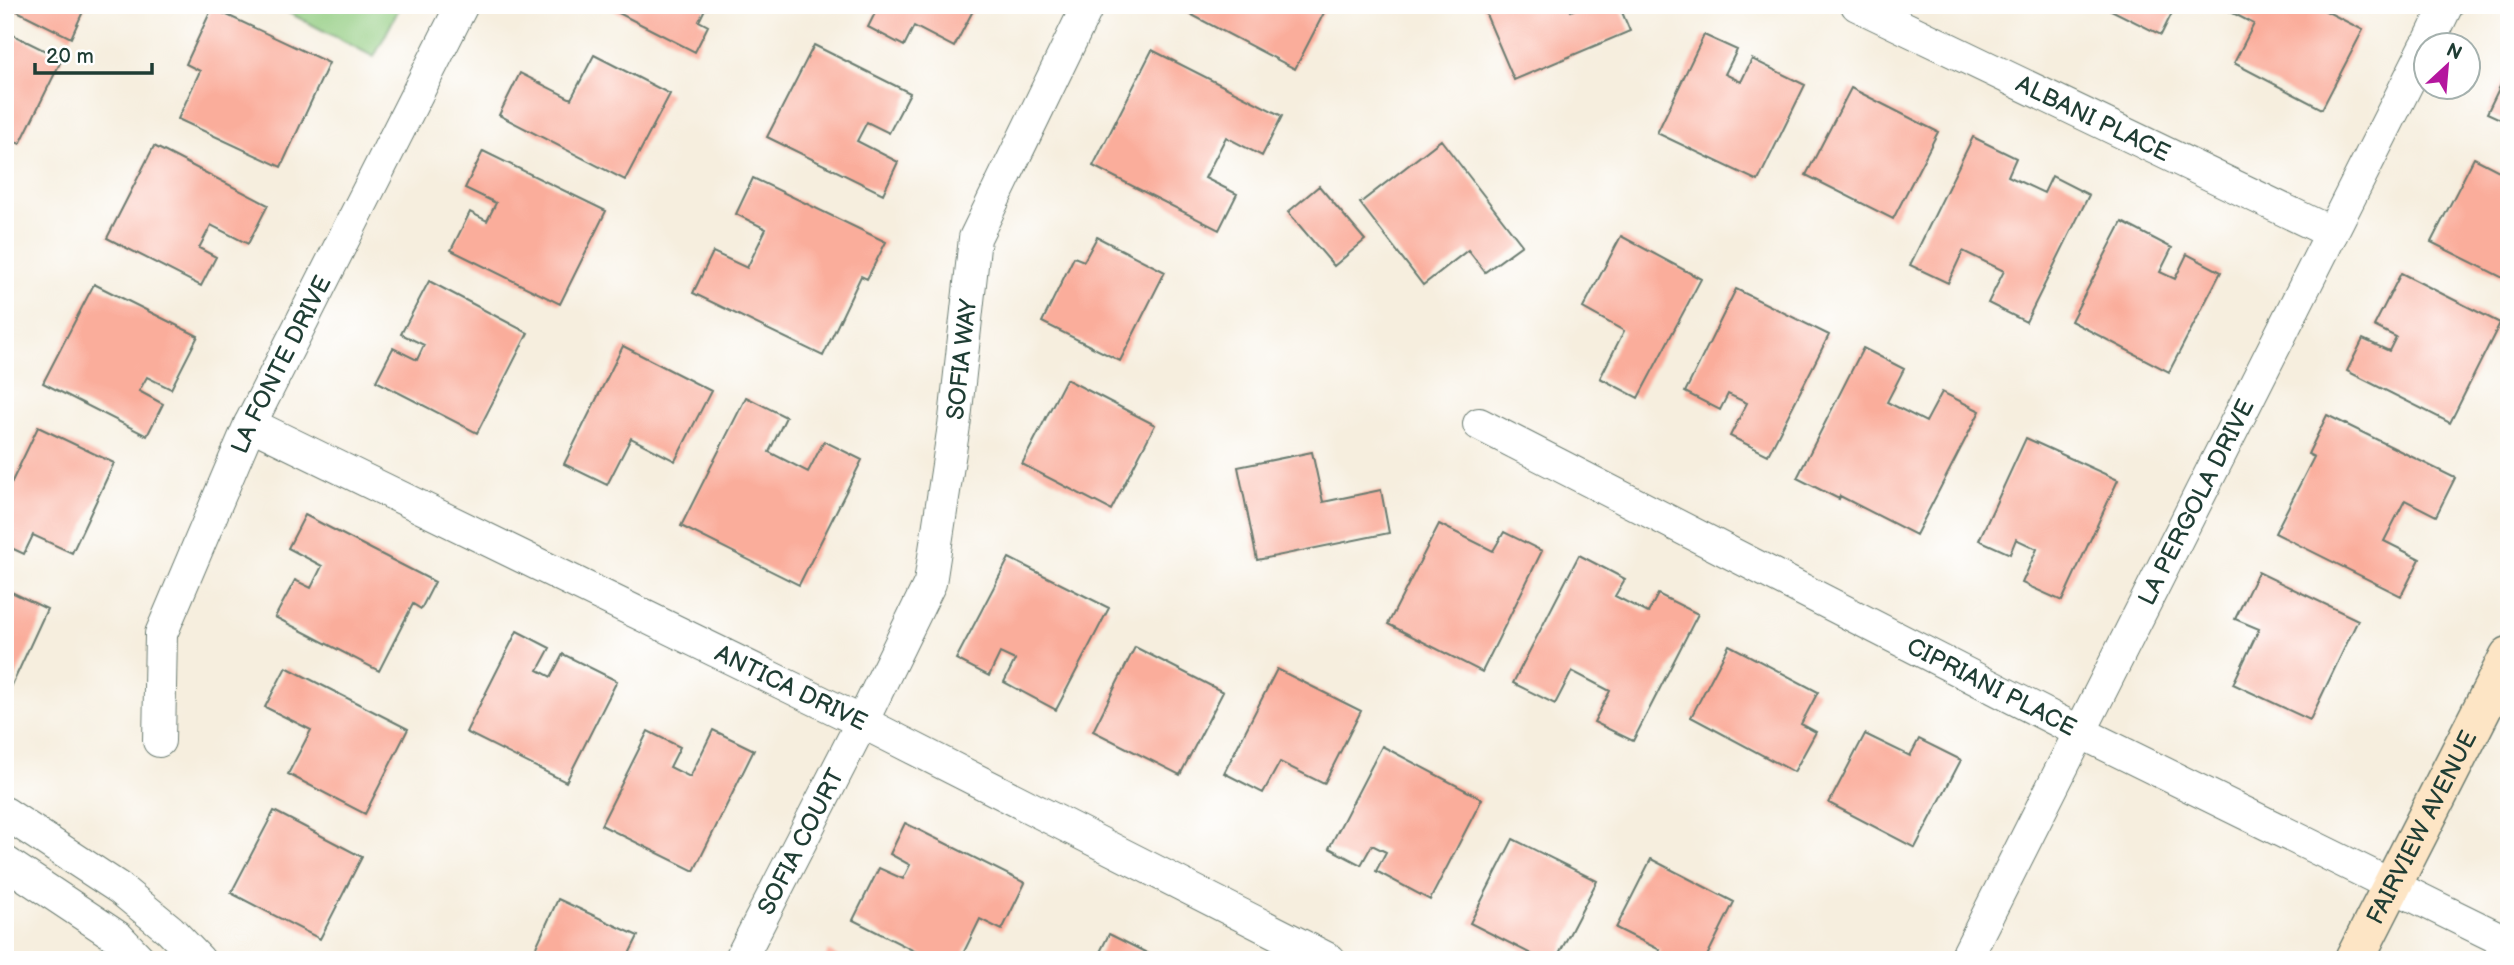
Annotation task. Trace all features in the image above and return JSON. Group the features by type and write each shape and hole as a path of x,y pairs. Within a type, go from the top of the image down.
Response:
{"street":[{"name":"LA FONTE DRIVE","path":"159,741 161,634 250,424 462,5"},
{"name":"SOFIA WAY","path":"862,722 930,583 955,419 975,238 1088,5"},
{"name":"ALBANI PLACE","path":"1857,5 2332,233"},
{"name":"LA PERGOLA DRIVE","path":"2434,32 2447,5"},
{"name":"LA PERGOLA DRIVE","path":"1965,960 2412,76"},
{"name":"ANTICA DRIVE","path":"250,424 862,722 1330,960"},
{"name":"CIPRIANI PLACE","path":"1479,424 2080,732 2509,943"},
{"name":"FAIRVIEW AVENUE","path":"2354,960 2509,656"},
{"name":"SOFIA COURT","path":"740,960 862,722"},
{"path":"5,813 119,888 170,930 199,960"},
{"path":"5,862 119,939 140,960"}],"green space":[{"path":"274,5 401,5 374,57"}],"building":[{"path":"5,5 86,5 71,38"},
{"path":"603,5 707,5 699,21 708,26 695,52"},
{"path":"879,5 976,5 954,47 914,26 904,46 868,27"},
{"path":"1173,5 1328,5 1295,69"},
{"path":"1482,5 1568,5 1571,11 1584,5 1619,5 1630,31 1514,80"},
{"path":"2108,5 2176,5 2161,35 2107,8"},
{"path":"2232,5 2314,5 2363,30 2322,109 2234,63 2254,24 2229,11"},
{"path":"212,8 329,63 281,167 178,119 200,71 186,64"},
{"path":"5,31 62,59 20,144 5,137"},
{"path":"1704,35 1737,50 1725,74 1741,82 1752,59 1805,85 1758,181 1657,133"},
{"path":"814,45 910,93 889,133 867,122 857,141 898,162 883,194 767,137"},
{"path":"1152,50 1282,116 1262,156 1226,137 1205,178 1237,194 1219,230 1093,166"},
{"path":"594,55 670,94 625,180 499,115 520,73 571,99"},
{"path":"2509,68 2509,123 2487,113"},
{"path":"1851,88 1938,132 1893,219 1806,175"},
{"path":"1973,137 2016,158 2008,176 2044,193 2052,176 2089,195 2026,322 1988,303 2004,271 1963,251 1948,283 1910,265"},
{"path":"1441,140 1522,245 1485,272 1468,250 1423,285 1360,203"},
{"path":"154,146 268,205 248,244 211,225 199,248 216,257 201,286 107,238"},
{"path":"483,151 606,211 560,304 451,250 470,212 487,221 496,203 465,188"},
{"path":"2474,158 2509,176 2509,281 2431,242"},
{"path":"753,178 886,242 867,279 861,276 823,356 693,293 713,252 747,268 766,229 736,214"},
{"path":"1319,186 1365,240 1334,266 1288,212"},
{"path":"2122,222 2172,248 2160,272 2175,279 2187,254 2221,272 2169,372 2071,321"},
{"path":"1621,236 1701,279 1638,398 1600,378 1624,331 1583,308"},
{"path":"1097,237 1165,272 1120,361 1042,322 1074,257 1084,261"},
{"path":"2401,273 2500,323 2450,423 2347,371 2363,339 2389,351 2396,337 2374,326"},
{"path":"429,281 528,333 477,433 376,381 393,348 417,360 424,345 401,334"},
{"path":"94,284 198,336 171,389 147,377 139,391 163,404 147,436 43,383"},
{"path":"1736,289 1829,335 1768,455 1730,436 1747,403 1728,394 1720,410 1685,392"},
{"path":"623,346 711,391 675,461 631,438 607,485 564,464"},
{"path":"1863,348 1904,369 1887,402 1926,422 1942,392 1980,411 1916,535 1840,496 1839,499 1797,478"},
{"path":"1066,379 1155,425 1111,510 1022,464"},
{"path":"746,397 786,417 769,452 808,472 824,441 862,460 799,585 681,526"},
{"path":"2327,415 2455,478 2436,516 2405,500 2384,541 2420,559 2401,596 2275,533 2314,457 2308,454"},
{"path":"38,427 114,463 72,553 33,535 24,554 5,545 5,496"},
{"path":"2026,438 2118,480 2062,601 2022,583 2037,549 2016,539 2010,554 1979,540"},
{"path":"1312,452 1323,502 1381,490 1389,533 1257,560 1238,467"},
{"path":"305,515 435,582 421,609 413,604 379,671 275,617 295,580 311,588 322,566 288,548"},
{"path":"1439,524 1493,551 1504,532 1542,551 1482,672 1388,624"},
{"path":"1579,555 1625,579 1615,596 1648,613 1658,594 1698,614 1633,741 1594,722 1610,691 1572,671 1555,704 1513,683"},
{"path":"1009,558 1109,608 1056,710 1004,682 1015,660 1000,653 989,676 956,659"},
{"path":"2258,572 2358,620 2310,720 2233,684 2259,629 2235,619"},
{"path":"5,589 47,609 7,696 5,695"},
{"path":"517,631 550,648 538,670 551,677 563,654 617,681 566,782 466,732"},
{"path":"1729,645 1818,692 1801,724 1816,732 1794,772 1691,717"},
{"path":"1135,647 1223,692 1180,775 1093,731"},
{"path":"286,667 408,729 365,814 288,774 311,730 265,707"},
{"path":"1277,669 1361,711 1324,784 1280,762 1263,793 1224,773"},
{"path":"713,730 754,750 694,871 601,825 648,731 680,747 670,767 690,777"},
{"path":"1865,734 1910,756 1919,739 1961,760 1915,848 1829,803"},
{"path":"1382,746 1482,799 1430,900 1376,871 1386,852 1372,845 1361,865 1329,848"},
{"path":"274,811 362,857 320,939 231,893"},
{"path":"905,823 1025,883 1002,930 980,919 960,960 932,960 853,920 879,868 903,879 910,865 890,854"},
{"path":"1513,839 1597,881 1556,960 1543,960 1470,923"},
{"path":"1651,859 1734,902 1705,960 1655,960 1660,950 1616,928"},
{"path":"558,899 638,936 626,960 530,960"},
{"path":"1109,934 1161,960 1096,960"},
{"path":"828,951 845,960 824,960"}]}
